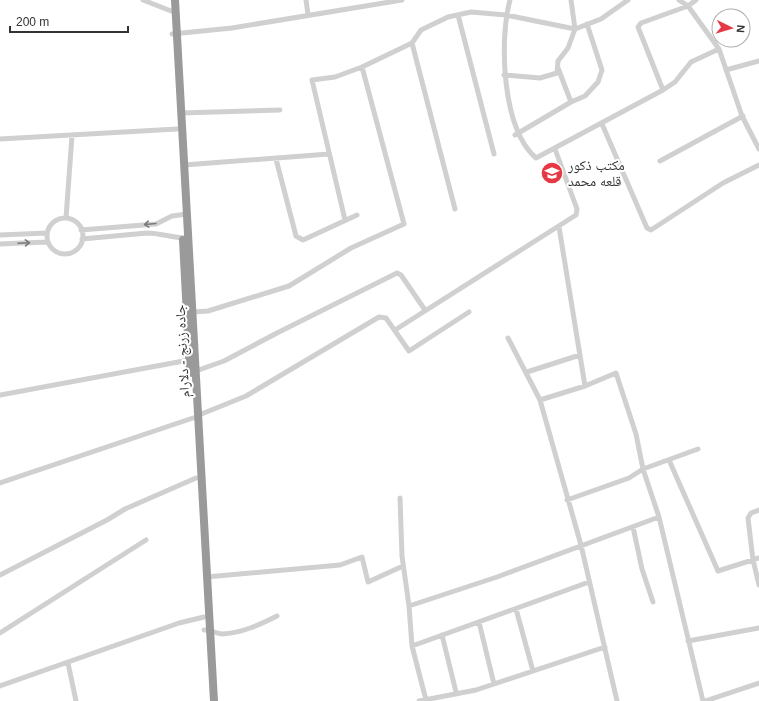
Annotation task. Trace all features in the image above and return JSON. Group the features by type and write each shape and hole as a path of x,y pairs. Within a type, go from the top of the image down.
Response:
{"highway":[{"name":"جاده زرنج - دلارام","path":"170,0 181,113 184,165 184,214"},
{"name":"جاده زرنج - دلارام","path":"175,0 174,34 177,129 184,214 189,360 193,372"},
{"name":"جاده زرنج - دلارام","path":"185,238 192,312 193,372 206,577 209,701"},
{"name":"جاده زرنج - دلارام","path":"196,417 196,478 204,617 207,629 214,701"}],"street":[{"path":"143,0 171,11"},
{"path":"306,0 308,15"},
{"path":"362,0 363,7"},
{"path":"174,34 232,28 402,0"},
{"path":"510,0 506,15 504,75 517,134 536,158 663,90 675,82 691,62 718,50"},
{"path":"571,0 575,29 568,48 558,61 558,68 571,102"},
{"path":"345,220 312,80 335,77 362,67 412,43 421,30 448,17 471,12 506,15 575,29 601,19 628,0"},
{"path":"679,0 688,6 718,50 743,116 759,149"},
{"path":"663,90 638,27 641,23 688,6 696,0"},
{"path":"458,15 494,154"},
{"path":"517,134 571,102 585,96 598,82 602,70 587,24"},
{"path":"412,43 455,209"},
{"path":"726,70 759,61"},
{"path":"192,312 208,311 289,286 351,248 404,224 362,67"},
{"path":"504,75 540,78 556,73 558,68"},
{"path":"181,113 280,110"},
{"path":"660,161 743,116"},
{"path":"602,124 647,228 651,230 723,183 759,165"},
{"path":"0,139 177,129"},
{"path":"66,218 72,136"},
{"path":"395,330 559,227 578,212 555,149"},
{"path":"184,165 276,159 297,155 329,154"},
{"path":"276,159 296,236 303,240 357,215"},
{"path":"81,230 156,224 172,216 184,214"},
{"path":"66,218 74,221 81,230 81,244 76,251 68,255 59,254 52,249 47,242 47,233 50,225 57,220 66,218"},
{"path":"559,227 585,386"},
{"path":"0,235 47,233"},
{"path":"82,239 147,233 157,233 172,238 185,238"},
{"path":"0,244 47,242"},
{"path":"193,372 224,362 277,333 398,273 401,275 425,310"},
{"path":"0,482 196,417 246,396 379,317 386,318 409,351 469,312"},
{"path":"508,338 527,372 540,400 567,500 581,544 617,701"},
{"path":"527,372 580,355"},
{"path":"0,395 189,360"},
{"path":"540,400 585,386 616,373 636,434 643,469 659,517 688,641 704,701 759,683"},
{"path":"567,500 629,478 643,469 698,449"},
{"path":"669,460 718,571 759,558"},
{"path":"0,575 107,520 125,509 196,478"},
{"path":"400,498 403,566 409,606 412,646 426,700"},
{"path":"759,510 751,513 748,518 752,560 758,575 759,585"},
{"path":"409,606 497,577 581,544 659,517"},
{"path":"633,527 642,569 653,602"},
{"path":"0,633 146,540"},
{"path":"206,577 340,565 362,557 368,582 403,566"},
{"path":"412,646 589,582"},
{"path":"516,609 533,671"},
{"path":"207,629 220,634 248,629 277,616"},
{"path":"0,686 179,622 204,617"},
{"path":"479,622 494,684"},
{"path":"688,641 759,628"},
{"path":"442,635 456,692"},
{"path":"419,701 456,692 476,690 605,647"},
{"path":"68,662 76,701"}],"place":[{"name":"مکتب ذکور قلعه محمد","path":"552,173"}]}
